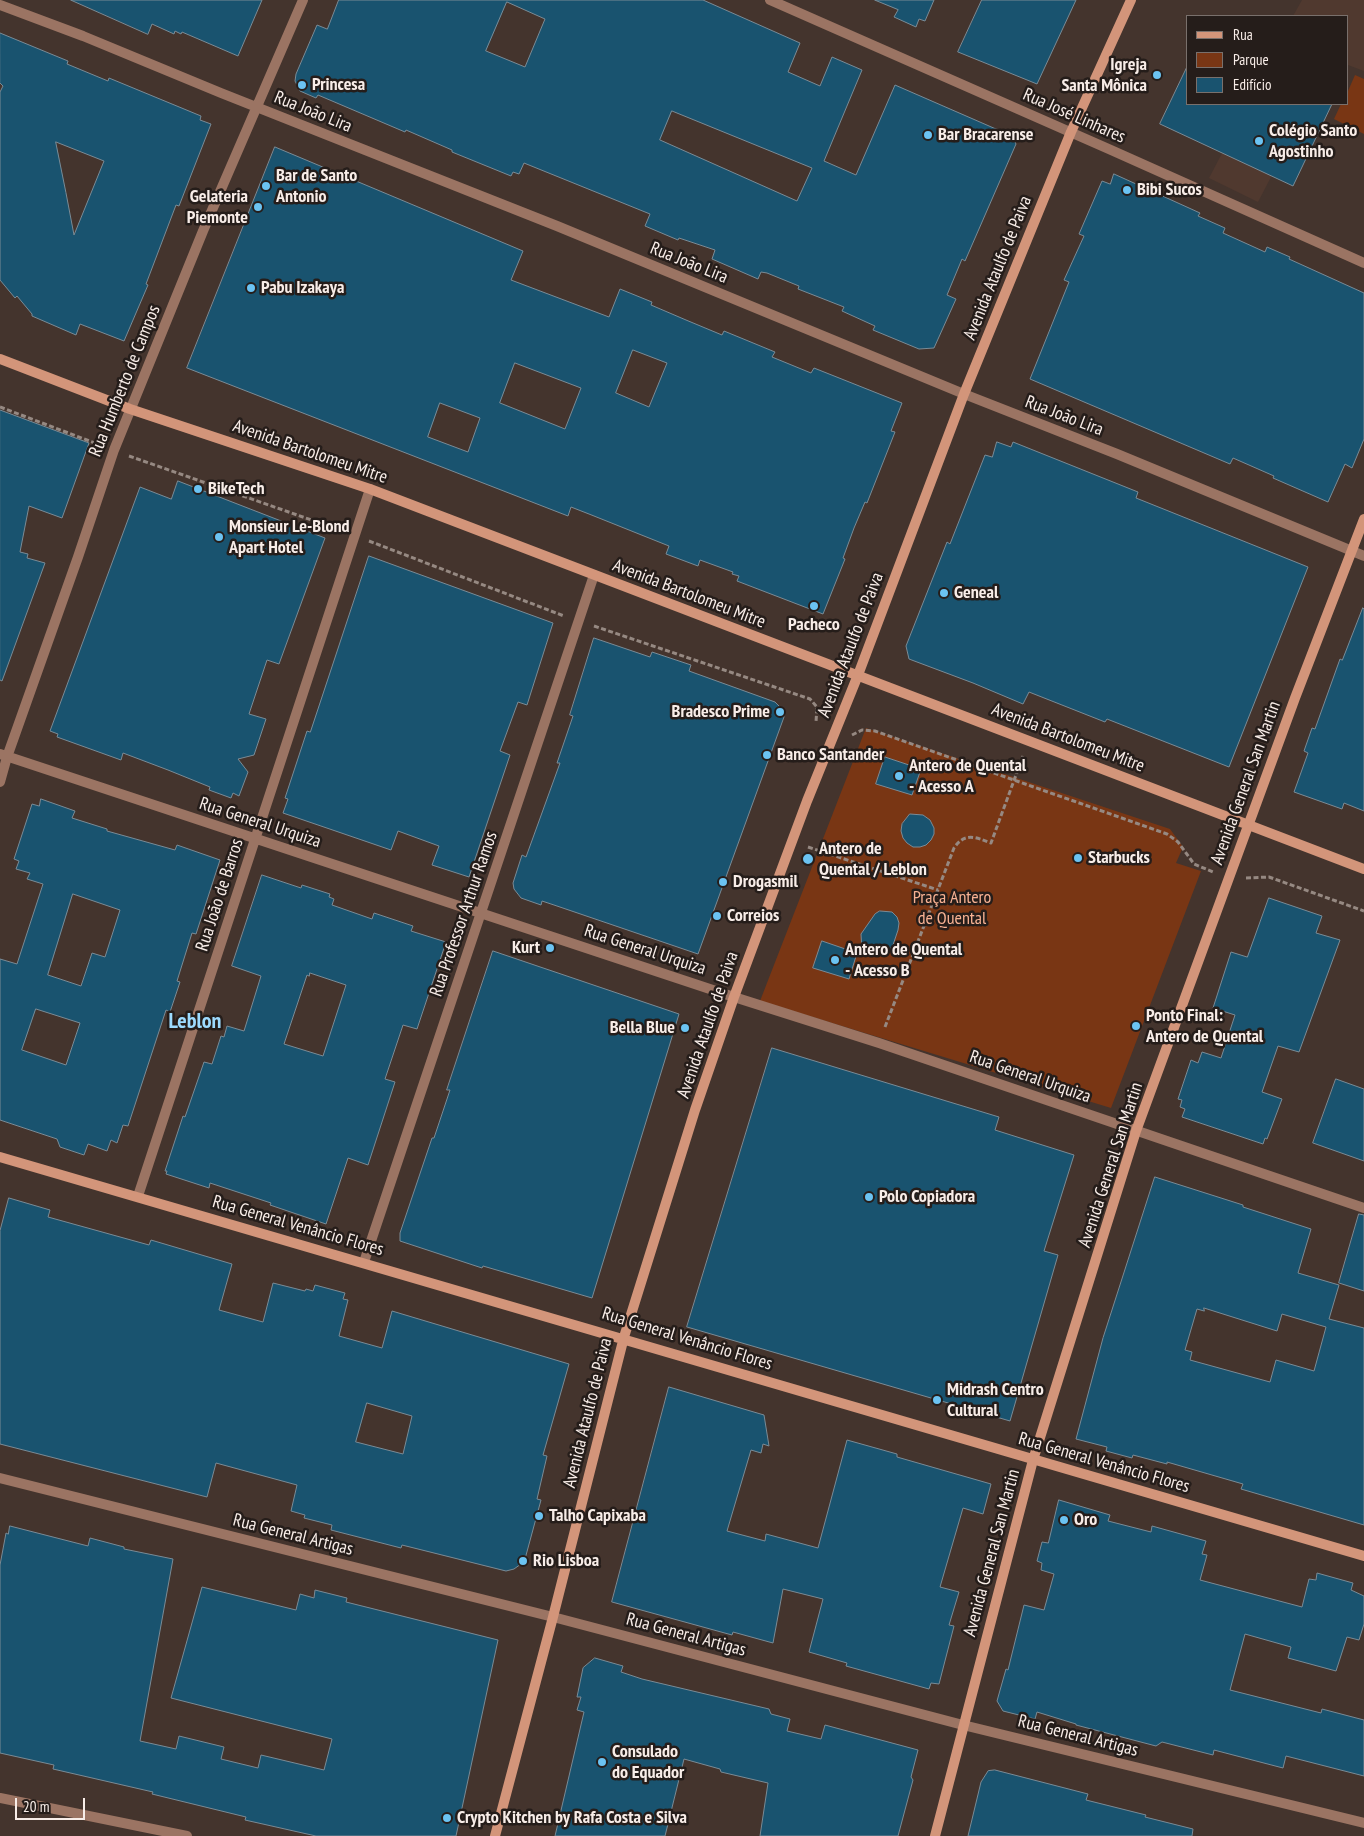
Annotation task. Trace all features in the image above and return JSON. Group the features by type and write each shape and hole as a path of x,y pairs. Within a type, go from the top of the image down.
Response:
{"main road":[{"name":"Avenida Ataulfo de Paiva","path":"495,1836 624,1337 695,1110 734,996 964,394 1071,132 1130,0"},
{"name":"Avenida Bartolomeu Mitre","path":"0,359 130,409 370,489 1029,742 1248,823 1364,869"},
{"name":"Avenida General San Martin","path":"935,1836 1034,1460 1136,1131 1248,823 1350,551 1364,519"},
{"name":"Rua General Venâncio Flores","path":"0,1157 624,1337 1034,1460 1364,1556"}],"street":[{"name":"Rua Humberto de Campos","path":"0,782 4,756 78,556 114,450 203,230 258,108 303,0"},
{"name":"Rua José Linhares","path":"770,0 1364,263"},
{"name":"Rua João Lira","path":"0,5 83,36 258,108 557,226 1364,556"},
{"name":"Rua João de Barros","path":"138,1196 370,489"},
{"name":"Rua Professor Arthur Ramos","path":"364,1262 594,575"},
{"name":"Rua General Urquiza","path":"4,756 879,1042 1364,1208"},
{"name":"Rua General Artigas","path":"0,1478 553,1617 963,1725 1364,1823"},
{"path":"0,1798 187,1836"}],"path":[{"path":"0,407 355,536 579,621 810,699 817,707 816,722"},
{"path":"852,735 862,730 876,731 1167,834 1178,842 1194,864 1228,878 1269,877 1364,911"},
{"path":"879,1042 954,848 963,838 969,837 991,842 1029,742"},
{"path":"792,842 938,890"}],"shaded area":[{"name":"Colégio Santo Agostinho","path":"1302,0 1364,0 1364,71 1349,65 1349,15 1294,15"},
{"name":"Colégio Santo Agostinho","path":"1247,105 1308,105 1258,202 1209,178"}],"green space":[{"path":"1355,75 1364,79 1364,134 1334,119 1341,105 1349,105 1349,89"},
{"name":"Praça Antero de Quental","path":"866,728 1170,829 1183,847 1176,863 1201,871 1111,1108 760,1001"}],"building":[{"path":"71,0 262,0 238,56 182,32 181,34 175,31 174,34 152,24 148,34"},
{"path":"339,0 703,0 800,43 788,72 820,86 832,57 862,70 824,161 856,175 895,85 1012,136 1016,144 965,261 962,259 947,295 956,299 934,348 919,349 873,330 875,326 842,311 844,307 798,289 799,286 767,273 761,272 758,279 712,259 715,250 679,238 678,240 645,226 650,214 524,163 519,174 513,172 511,176 452,152 452,150 406,130 405,132 318,95 316,98 300,91 295,81 296,74 317,25 327,29","holes":["507,2 545,19 525,67 486,51","672,111 812,168 797,201 660,140"]},
{"path":"875,0 934,0 925,21 919,19 916,27 894,17 898,10"},
{"path":"982,0 1076,0 1037,84 958,52"},
{"path":"0,33 68,61 67,64 108,81 109,78 201,116 200,120 211,124 179,206 176,205 146,284 148,285 124,341 80,324 76,335 32,316 17,296 15,298 0,280 0,92 3,86 0,83","holes":["56,142 104,161 74,235"]},
{"path":"1186,69 1186,105 1332,105 1293,186 1160,124"},
{"path":"275,147 523,251 511,280 609,317 620,289 652,302 651,305 722,335 724,331 775,352 772,357 811,373 814,368 902,403 891,431 895,432 867,503 865,502 854,528 843,558 845,559 823,614 737,581 739,576 732,574 733,572 700,560 698,566 666,554 669,546 571,507 568,516 187,368","holes":["633,350 667,363 649,407 616,393","515,363 581,388 565,429 500,403","440,403 480,418 468,452 428,437"]},
{"path":"1114,174 1200,213 1198,216 1225,228 1223,233 1265,252 1267,247 1364,293 1364,439 1352,468 1345,464 1328,502 1233,458 1230,464 1030,379 1069,282 1064,280 1084,236 1079,234 1102,181 1110,184"},
{"path":"0,410 89,443 62,518 29,506 20,552 28,554 27,558 45,563 2,681 0,680"},
{"path":"997,442 1011,447 1013,442 1138,492 1136,498 1308,567 1229,767 1107,719 1105,722 1029,692 1023,704 909,659 906,646 947,542 950,544 985,455 992,457"},
{"path":"178,481 325,538 279,664 267,660 249,714 266,719 254,755 238,759 248,772 239,796 233,793 231,798 209,790 210,787 123,753 121,760 57,737 58,734 50,731 140,487 171,499"},
{"path":"369,556 553,623 527,705 518,702 500,751 510,755 469,877 432,865 439,846 398,831 391,850 283,813 288,799 285,798 307,731 310,732"},
{"path":"1363,608 1364,811 1344,803 1342,809 1294,792 1308,753 1304,751 1312,728 1315,729 1340,659 1342,660"},
{"path":"594,638 650,657 652,652 691,665 689,671 775,702 783,710 784,717 698,954 542,901 541,905 521,898 514,889 513,883 522,855 526,857 560,763 557,763 573,716 570,715"},
{"name":"Antero de Quental - Acesso A","path":"885,757 921,769 912,795 876,784"},
{"path":"41,799 75,811 72,818 107,829 107,831 175,850 177,845 220,860 196,934 192,933 177,981 180,982 170,1012 166,1010 128,1126 123,1125 117,1143 111,1140 107,1151 88,1144 84,1155 60,1147 57,1139 0,1120 0,959 17,964 43,884 27,879 30,873 16,869 19,861 14,859 32,804 39,806","holes":["73,894 120,910 105,957 92,953 81,986 48,975","36,1009 80,1023 66,1065 22,1050"]},
{"path":"910,814 923,815 930,820 934,828 934,834 926,845 913,847 903,838 902,824"},
{"path":"262,875 301,888 302,885 330,894 329,897 334,899 332,905 372,919 374,913 413,926 411,931 446,942 417,1029 403,1025 385,1079 395,1082 368,1165 348,1158 326,1224 210,1183 209,1188 166,1174 167,1171 165,1171 183,1116 185,1117 204,1062 212,1064 221,1036 224,1037 227,1026 244,1031 261,976 232,966","holes":["310,973 346,985 323,1056 284,1044 307,975 309,976"]},
{"path":"1269,898 1322,916 1316,933 1340,940 1299,1052 1278,1046 1262,1092 1282,1099 1267,1139 1265,1138 1263,1144 1182,1117 1185,1109 1180,1107 1182,1100 1178,1099 1191,1060 1198,1063 1202,1052 1221,1058 1235,1015 1213,1008 1231,952 1247,957"},
{"path":"880,911 892,912 897,917 899,923 898,930 893,945 888,951 881,954 862,953 861,934 875,914"},
{"name":"Antero de Quental - Acesso B","path":"822,941 857,953 849,979 813,968"},
{"path":"493,951 679,1014 592,1298 483,1266 482,1268 400,1241 400,1233 450,1090 447,1090"},
{"path":"772,1048 999,1117 995,1130 1074,1155 1044,1251 1058,1255 1010,1421 687,1327"},
{"path":"1336,1079 1364,1089 1364,1161 1313,1143"},
{"path":"1155,1177 1311,1229 1298,1273 1339,1285 1329,1319 1364,1328 1364,1525 1241,1489 1243,1484 1167,1462 1167,1464 1133,1455 1132,1458 1106,1451 1107,1447 1076,1439 1103,1338","holes":["1204,1308 1277,1331 1282,1314 1326,1327 1314,1371 1276,1360 1270,1382 1190,1360 1192,1352 1185,1350 1197,1309 1204,1311"]},
{"path":"9,1198 50,1210 48,1217 149,1245 151,1240 232,1264 219,1310 263,1322 273,1283 305,1291 306,1289 313,1291 315,1285 345,1293 343,1299 348,1300 339,1336 382,1348 392,1311 569,1364 543,1455 547,1456 537,1499 541,1500 525,1559 514,1569 506,1571 402,1545 401,1548 331,1530 332,1525 304,1518 305,1515 291,1511 297,1485 216,1463 207,1497 0,1444 0,1231","holes":["367,1403 412,1416 403,1454 356,1442"]},
{"path":"1359,1214 1364,1215 1364,1291 1339,1283"},
{"path":"669,1387 764,1415 769,1446 763,1444 761,1453 751,1450 727,1531 765,1541 766,1534 818,1548 847,1440 897,1454 897,1457 991,1484 983,1514 963,1508 940,1587 959,1592 949,1625 954,1626 939,1684 931,1683 929,1689 846,1666 847,1663 809,1652 823,1599 783,1589 773,1643 733,1632 732,1635 612,1602"},
{"path":"1059,1500 1110,1515 1108,1521 1151,1532 1152,1526 1206,1541 1202,1554 1207,1555 1200,1580 1302,1607 1309,1579 1316,1580 1317,1573 1353,1583 1351,1590 1364,1596 1364,1624 1359,1640 1347,1637 1336,1671 1288,1658 1291,1647 1245,1634 1230,1690 1321,1713 1322,1709 1364,1720 1364,1776 1286,1756 1283,1768 1214,1750 1213,1755 1162,1742 1156,1746 1076,1725 1037,1712 1035,1719 1003,1711 997,1701 1006,1669 1008,1670 1024,1605 1044,1610 1054,1574 1041,1570 1042,1563 1037,1561 1042,1542 1048,1543"},
{"path":"10,1526 88,1546 90,1538 124,1547 124,1549 173,1559 140,1741 176,1749 179,1736 224,1747 221,1759 258,1768 261,1755 324,1770 332,1739 171,1698 202,1587 296,1610 300,1594 314,1598 315,1590 347,1598 346,1602 498,1640 456,1836 316,1836 245,1820 246,1817 152,1794 153,1792 53,1769 54,1765 0,1753 0,1565 6,1533 8,1534"},
{"path":"595,1658 623,1666 621,1672 642,1679 769,1709 771,1714 790,1719 787,1731 821,1739 825,1725 918,1750 911,1777 913,1780 898,1836 760,1836 768,1783 721,1772 720,1769 684,1759 665,1836 555,1836 584,1712 577,1710 581,1697 577,1697 583,1668"},
{"path":"995,1770 1088,1794 1086,1800 1193,1829 1192,1836 968,1836 981,1782 988,1771"}],"place":[{"name":"Igreja Santa Mônica","path":"1157,75"},
{"name":"Princesa","path":"302,85"},
{"name":"Bar Bracarense","path":"928,135"},
{"name":"Colégio Santo Agostinho","path":"1259,141"},
{"name":"Bar de Santo Antonio","path":"266,186"},
{"name":"Bibi Sucos","path":"1127,190"},
{"name":"Gelateria Piemonte","path":"258,207"},
{"name":"Pabu Izakaya","path":"251,288"},
{"name":"BikeTech","path":"198,489"},
{"name":"Monsieur Le-Blond Apart Hotel","path":"219,537"},
{"name":"Geneal","path":"944,593"},
{"name":"Pacheco","path":"814,606"},
{"name":"Bradesco Prime","path":"780,712"},
{"name":"Banco Santander","path":"767,755"},
{"name":"Antero de Quental - Acesso A","path":"899,776"},
{"name":"Starbucks","path":"1078,858"},
{"name":"Antero de Quental / Leblon","path":"808,859"},
{"name":"Drogasmil","path":"723,882"},
{"name":"Correios","path":"717,916"},
{"name":"Kurt","path":"550,948"},
{"name":"Antero de Quental - Acesso B","path":"835,960"},
{"name":"Ponto Final: Antero de Quental","path":"1136,1026"},
{"name":"Bella Blue","path":"685,1028"},
{"name":"Polo Copiadora","path":"869,1197"},
{"name":"Midrash Centro Cultural","path":"937,1400"},
{"name":"Talho Capixaba","path":"539,1516"},
{"name":"Oro","path":"1064,1520"},
{"name":"Rio Lisboa","path":"523,1561"},
{"name":"Consulado do Equador","path":"602,1762"},
{"name":"Crypto Kitchen by Rafa Costa e Silva","path":"447,1818"}],"district":[{"name":"Leblon","path":"195,1022"}]}
